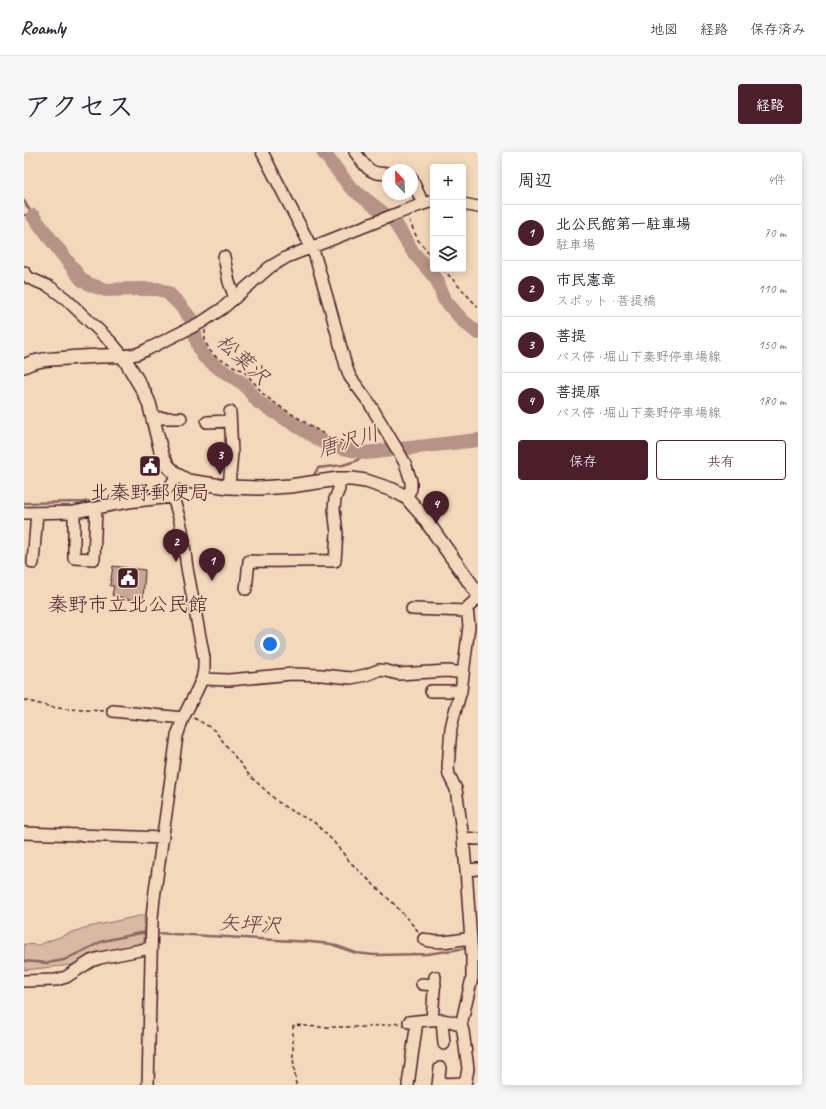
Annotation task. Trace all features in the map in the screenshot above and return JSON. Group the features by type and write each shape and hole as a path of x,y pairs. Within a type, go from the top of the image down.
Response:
{"main road":[{"path":"24,366 32,362 44,360 108,355 123,356 149,403 162,455 168,466 173,488 188,480 229,487 259,488 308,484 338,479 352,479 366,481 393,490 406,498 422,515 478,594"}],"street":[{"path":"262,152 307,239 320,270 350,377 368,401 405,463 411,489 406,498"},
{"path":"355,152 371,171 378,174 382,174"},
{"path":"24,272 29,278 50,287 66,299 111,342 123,356 137,354 196,325 223,308 270,266 287,257 428,202 418,188"},
{"path":"466,205 478,207"},
{"path":"224,257 229,282 235,298"},
{"path":"207,422 230,416 232,453 229,487"},
{"path":"153,418 181,418"},
{"path":"246,589 249,561 335,561 337,533 334,509 335,499 339,489 338,479"},
{"path":"24,513 74,512 96,509 128,502 173,488 182,530 187,568 204,658 204,668 198,690 183,716 177,736 162,838 152,918 148,1085"},
{"path":"74,512 74,558 94,559 96,509"},
{"path":"33,563 37,513"},
{"path":"440,1068 438,1084 465,1084 468,1069 461,1025 472,978 475,956 471,940 463,838 456,789 449,775 448,768 451,728 461,691 469,626 467,608 478,598"},
{"path":"412,609 467,611"},
{"path":"202,679 229,680 292,674 351,678 366,675 379,670 398,674 448,671 463,674"},
{"path":"431,691 461,691"},
{"path":"113,711 183,716"},
{"path":"24,833 162,838"},
{"path":"463,838 478,839"},
{"path":"466,870 478,869"},
{"path":"424,938 428,941 436,942 471,940"},
{"path":"24,981 56,980 66,977 91,961 151,948"},
{"path":"422,984 435,981 437,1020 444,1044"},
{"path":"408,1085 413,1021 453,1021 461,1025"}],"path":[{"path":"403,211 418,240 430,254"},
{"path":"447,272 478,308"},
{"path":"196,325 205,329 205,341 210,351 216,357 238,369 243,370 264,395 279,406 335,441 341,442"},
{"path":"24,700 65,709 113,711"},
{"path":"183,716 208,726 215,731 249,775 277,801 288,809 315,823 333,841 351,863 413,924 424,938"},
{"path":"296,1085 293,1057 293,1027 295,1025 323,1027 366,1027 413,1021"}],"shaded area":[{"path":"144,915 144,942 71,965 24,970 24,944 38,945 84,928"}],"building":[{"name":"秦野市立北公民館","path":"113,566 145,570 143,600 136,598 135,601 112,595 114,586 110,586"}],"waterway":[{"path":"323,152 351,188 394,221 413,252 437,280 444,299 463,321 478,333"},
{"path":"24,201 33,216"},
{"name":"松葉沢","path":"24,215 33,216"},
{"name":"松葉沢","path":"33,216 82,280 106,290 158,289 168,293 191,319 198,345 204,357 244,384 258,402 328,445 366,453 478,440"},
{"name":"唐沢川","path":"312,479 318,468 343,465 356,461 366,453"},
{"name":"唐沢川","path":"173,488 188,487"},
{"name":"唐沢川","path":"24,503 84,502 168,489"},
{"name":"矢坪沢","path":"24,961 47,963 64,960 103,941 140,933 148,933"},
{"name":"矢坪沢","path":"155,933 331,944 356,953 374,955 427,954 468,948"}],"place":[{"name":"北秦野郵便局","path":"150,466"},
{"name":"菩提","path":"220,475"},
{"name":"菩提原","path":"436,524"},
{"name":"市民憲章","path":"176,562"},
{"name":"秦野市立北公民館","path":"128,578"},
{"name":"北公民館第一駐車場","path":"212,581"}]}
